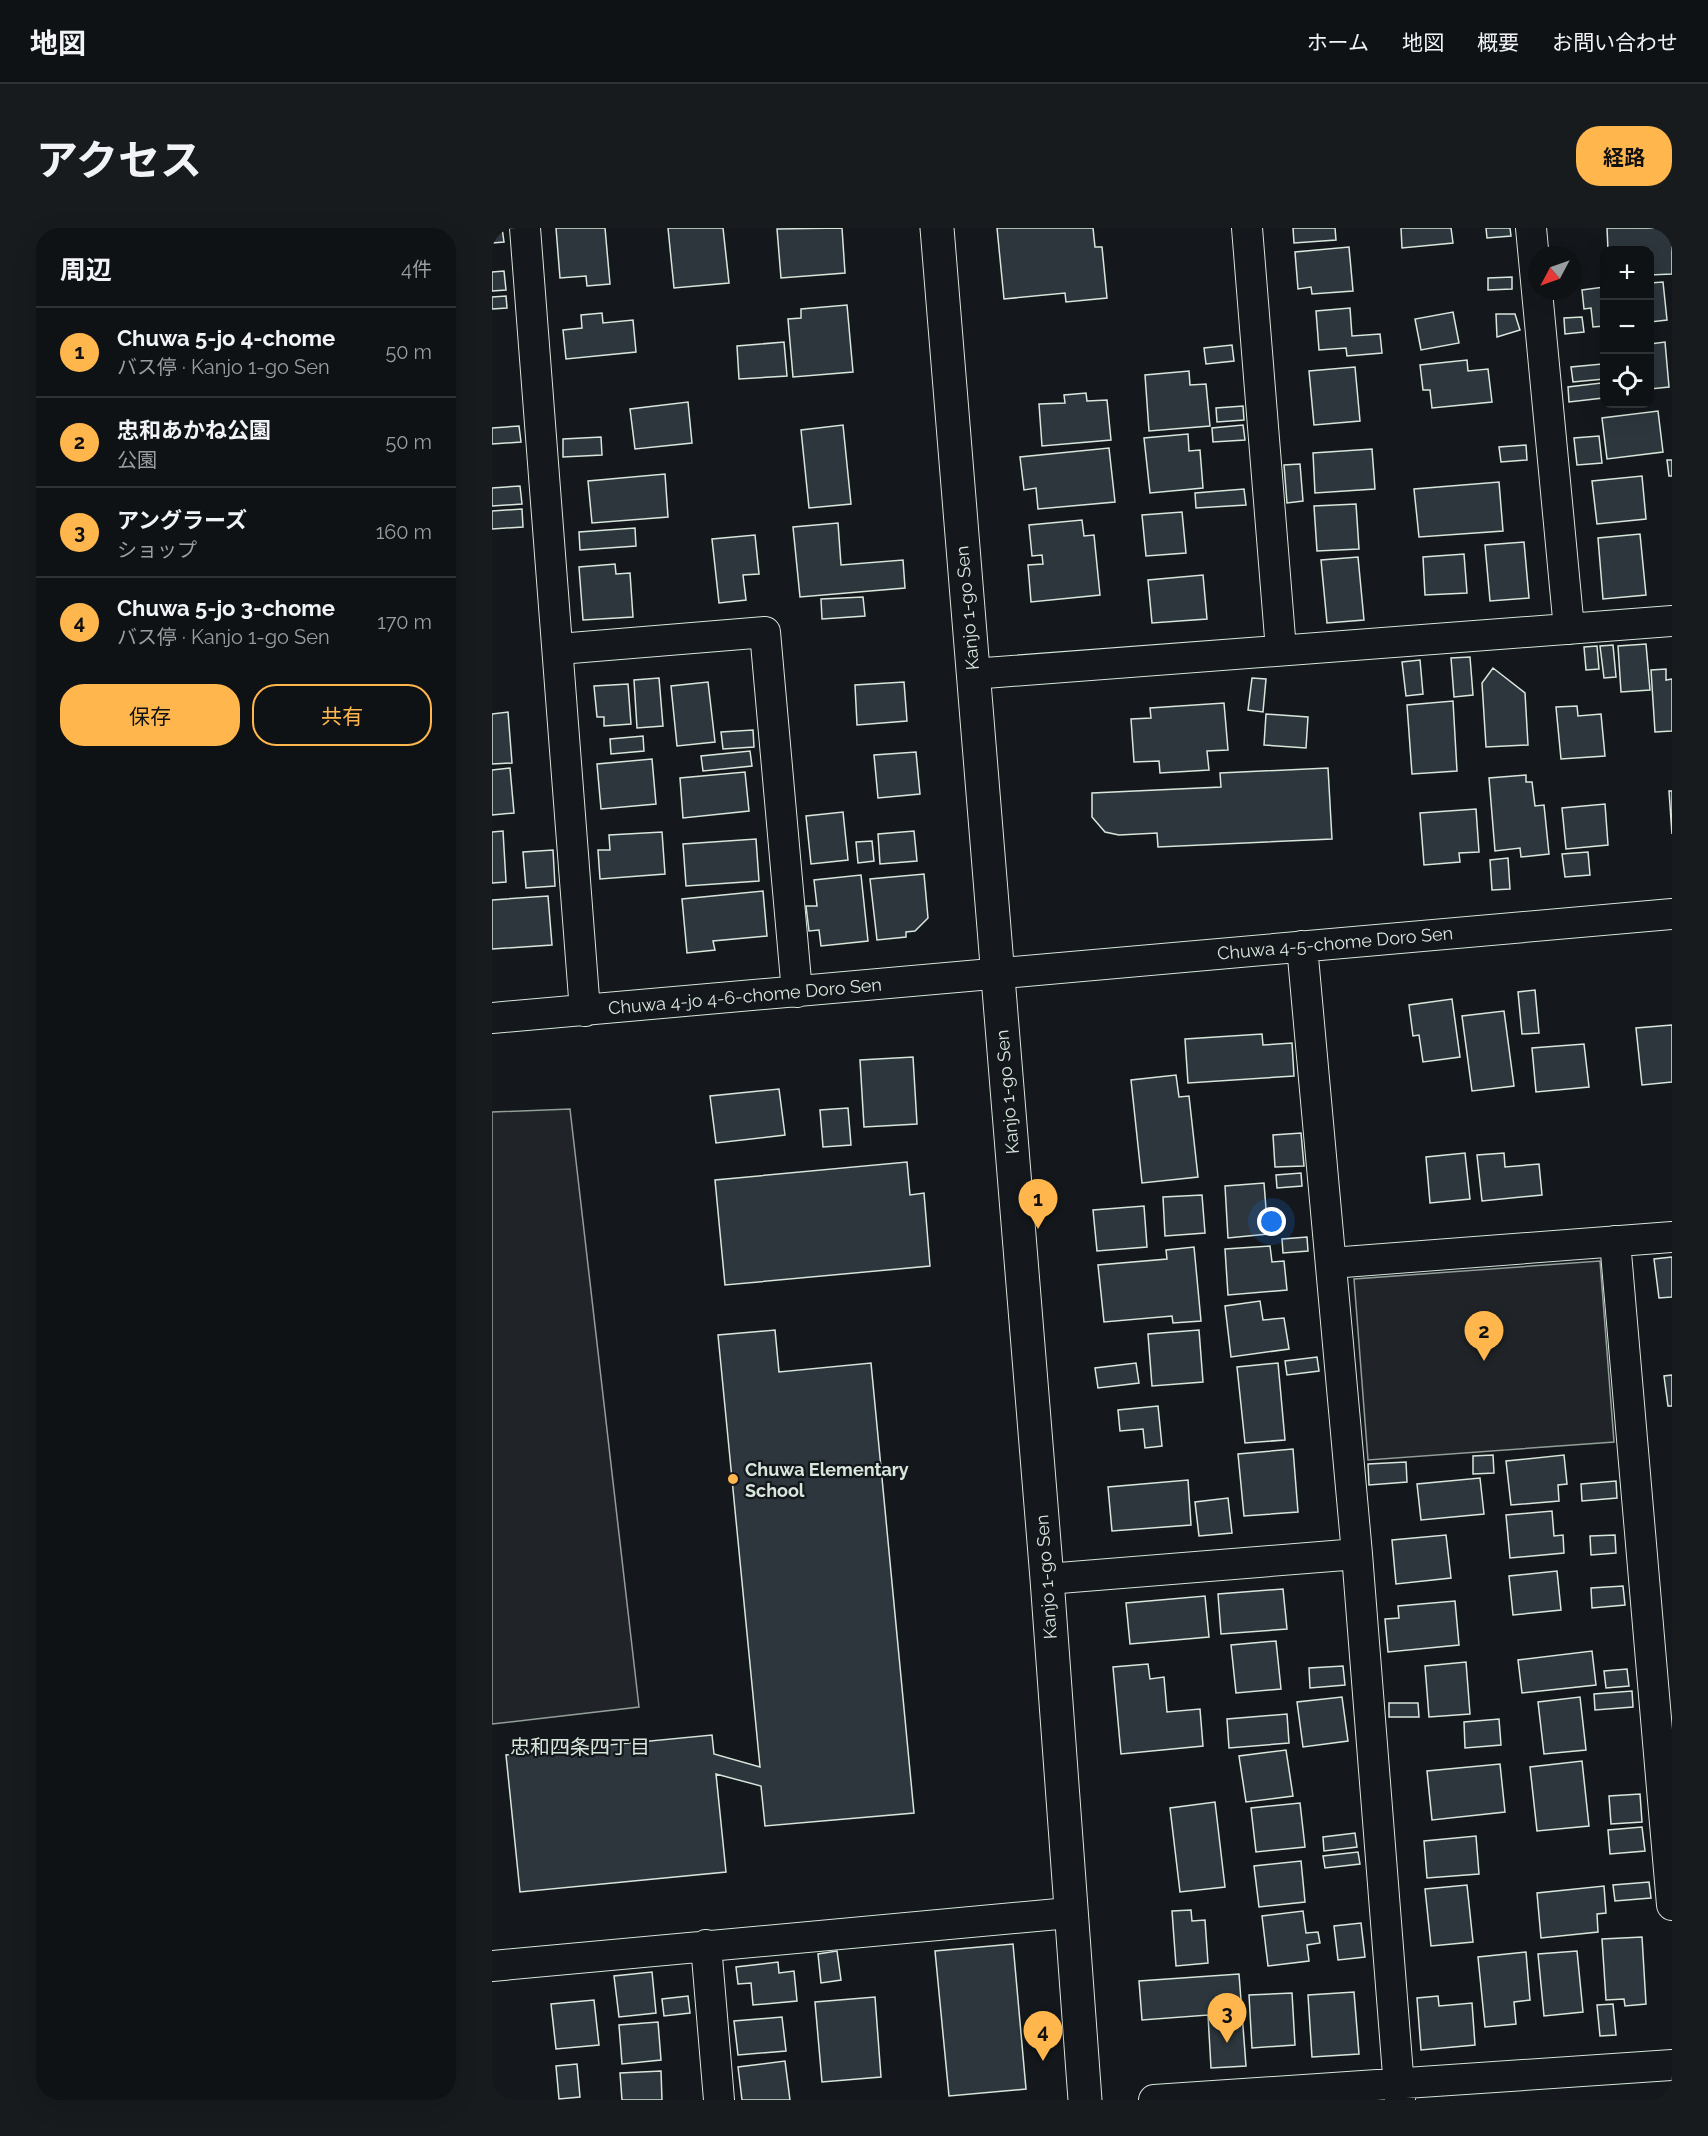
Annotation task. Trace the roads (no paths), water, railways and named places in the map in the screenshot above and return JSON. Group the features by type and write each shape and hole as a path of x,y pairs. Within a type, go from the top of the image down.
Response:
{"main road":[{"name":"Kanjo 1-go Sen","path":"937,228 1047,1579 1069,1913 1085,2100"}],"street":[{"path":"525,228 559,648 585,1011"},
{"path":"1247,228 1281,650"},
{"path":"1531,228 1569,629"},
{"path":"972,674 1672,621"},
{"path":"559,648 765,632 797,992"},
{"name":"Chuwa 4-5-chome Doro Sen","path":"998,973 1672,914"},
{"path":"1302,946 1357,1554 1400,2092"},
{"name":"Chuwa 4-jo 4-6-chome Doro Sen","path":"492,1018 998,973"},
{"path":"1331,1263 1672,1237"},
{"path":"1615,1241 1672,1905"},
{"path":"1047,1579 1357,1554"},
{"path":"492,1966 1069,1913"},
{"path":"706,1945 719,2100"},
{"path":"1154,2100 1400,2092 1672,2065"}],"place":[{"name":"Chuwa 5-jo 4-chome","path":"1038,1229"},
{"name":"忠和あかね公園","path":"1484,1361"},
{"name":"Chuwa Elementary School","path":"733,1479"},
{"name":"アングラーズ","path":"1227,2043"},
{"name":"Chuwa 5-jo 3-chome","path":"1043,2061"}],"district":[{"name":"忠和四条四丁目","path":"580,1747"}]}
